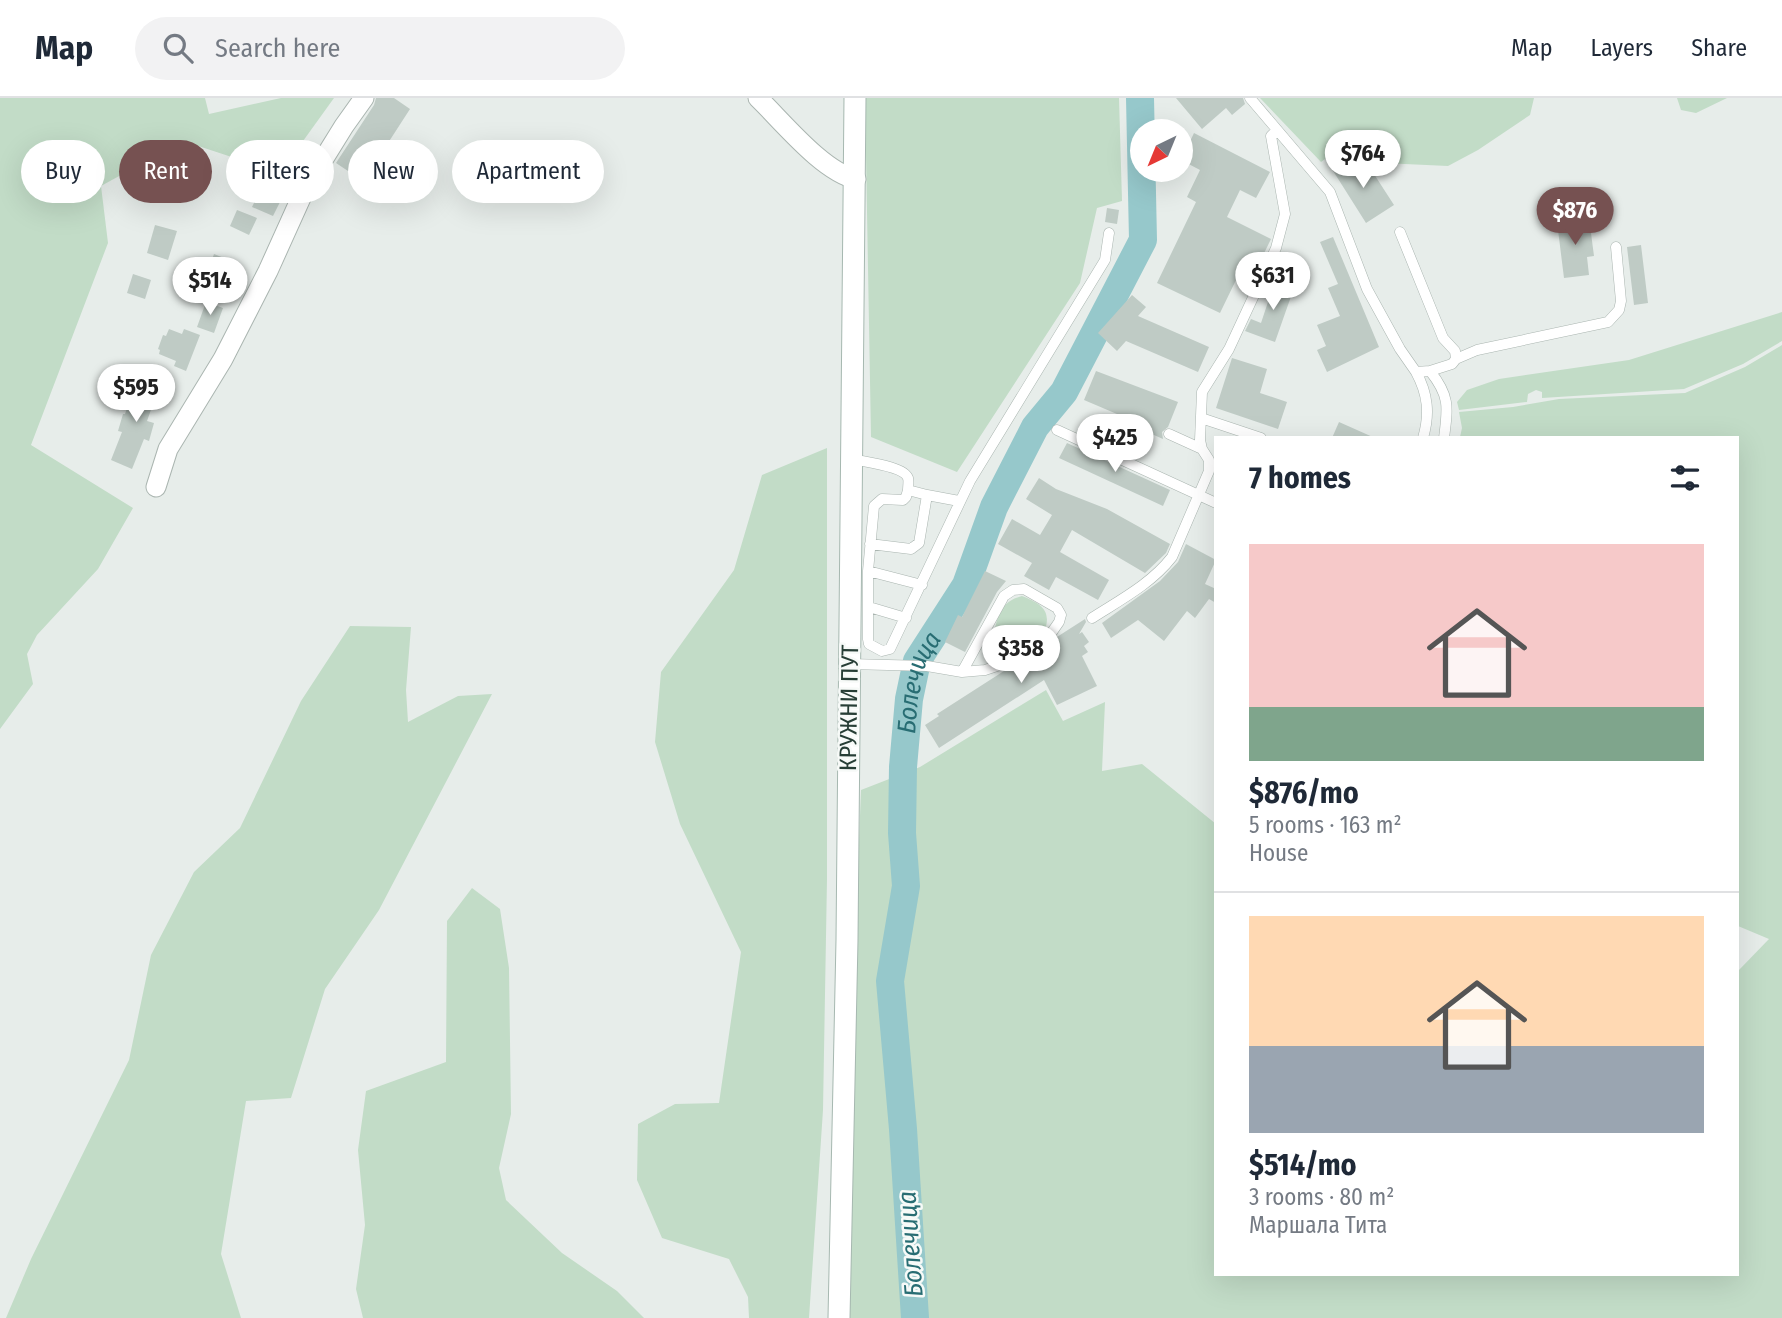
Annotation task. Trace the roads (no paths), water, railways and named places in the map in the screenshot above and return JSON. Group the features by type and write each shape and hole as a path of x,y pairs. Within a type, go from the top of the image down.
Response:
{"main road":[{"name":"КРУЖНИ ПУТ","path":"839,1318 847,940 855,98"}],"street":[{"path":"156,487 168,449 223,359 268,271 305,189 364,98"},
{"path":"758,98 825,164 843,176 856,179"}],"lane":[{"path":"1250,98 1330,192 1367,289 1426,390 1428,411 1423,436"},
{"path":"1092,618 1155,576 1172,557 1209,471 1209,460 1202,449 1202,392 1229,349 1276,248 1286,214 1270,136 1277,130"},
{"path":"1400,232 1443,338 1455,351 1456,359"},
{"path":"852,459 899,469 909,479 908,490 903,499 882,499 874,506 868,571 869,644 882,651 890,649 906,618 959,501 1092,284 1105,260 1109,233"},
{"path":"1416,372 1452,364 1456,359 1477,350 1608,322 1619,310 1621,301 1616,247"},
{"path":"1430,371 1442,386 1447,400 1444,436"},
{"path":"1201,418 1255,436"},
{"path":"1057,430 1214,502"},
{"path":"1169,435 1202,449"},
{"path":"908,490 959,501"},
{"path":"870,544 911,549 916,547 919,543 927,495"},
{"path":"868,571 922,585"},
{"path":"849,664 927,666 962,672 985,670 1000,665 1052,632 1059,622 1057,608 1024,589 1013,590 1004,596 962,672"},
{"path":"869,607 906,618"}],"waterway":[{"name":"Болечица","path":"915,1318 890,981 906,886 902,833 903,767 909,699 917,661 966,585 994,507 1035,427 1064,392 1143,240 1140,98"}]}
